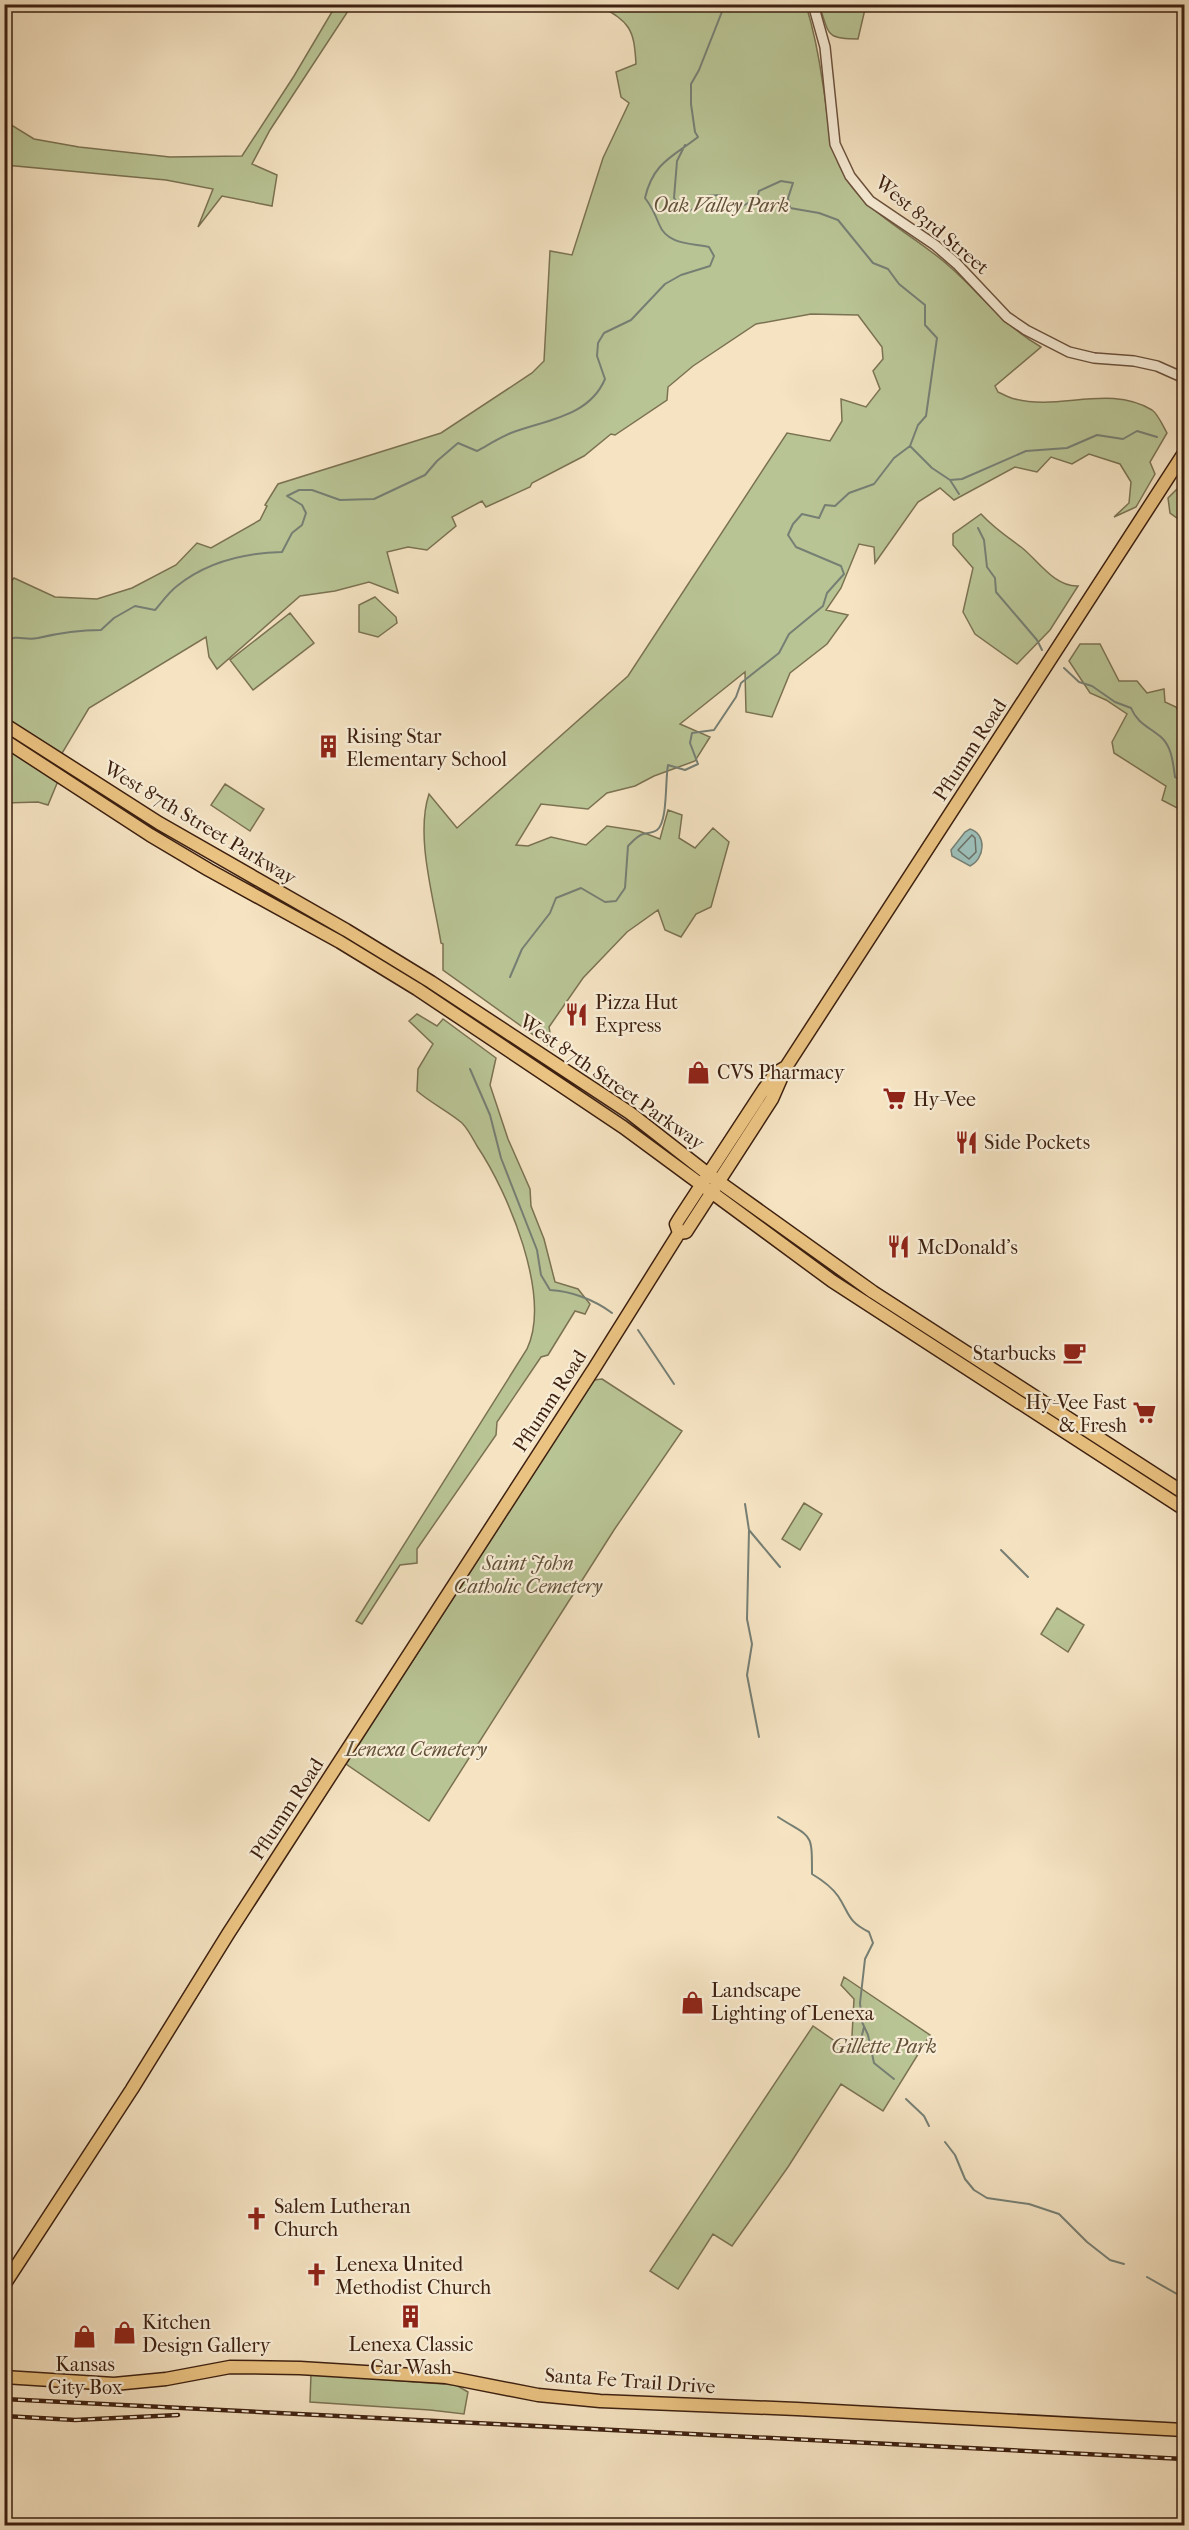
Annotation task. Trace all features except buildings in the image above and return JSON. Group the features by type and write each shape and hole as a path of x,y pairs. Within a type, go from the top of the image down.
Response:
{"main road":[{"name":"Pflumm Road","path":"786,1067 1185,453"},
{"name":"West 87th Street Parkway","path":"4,724 169,829 346,930 431,982 590,1085 656,1132 705,1180 712,1194 834,1282 1185,1509"},
{"name":"West 87th Street Parkway","path":"4,740 150,835 405,981 705,1180 720,1182 873,1292 1185,1493"},
{"path":"509,1050 520,1051 575,1086 590,1085"},
{"path":"786,1067 772,1099 720,1182 686,1232 679,1233 676,1224 764,1089 776,1073 786,1067"},
{"name":"Pflumm Road","path":"4,2285 129,2094 228,1934 679,1233"},
{"path":"1112,1463 1121,1461 1173,1496 1185,1497"},
{"name":"Santa Fe Trail Drive","path":"4,2377 114,2384 166,2379 230,2367 300,2368 446,2377 538,2395 589,2400 1185,2430"}],"street":[{"name":"West 83rd Street","path":"813,4 825,47 835,144 850,176 870,201 935,245 957,264 1007,316 1026,330 1069,352 1094,358 1134,361 1157,366 1185,378"}],"green space":[{"name":"Oak Valley Park","path":"705,4 806,5 818,54 833,149 850,184 861,198 889,222 935,255 1015,329 1041,347 995,386 998,392 1032,402 1102,398 1136,403 1152,410 1167,433 1150,462 1155,474 1136,507 1114,517 1129,503 1131,482 1120,464 1089,454 1072,464 1051,457 1037,472 1015,467 954,500 940,488 918,502 875,563 874,547 859,544 841,588 826,610 848,615 827,644 790,673 772,717 746,712 745,672 680,724 710,737 695,761 654,776 635,786 607,793 588,809 541,804 516,845 528,846 551,837 586,845 607,826 639,831 660,839 668,810 682,815 679,838 695,848 713,828 729,842 711,907 696,914 681,937 665,930 658,910 627,932 583,978 549,1027 553,1049 443,970 443,944 430,888 425,848 425,811 429,794 457,828 628,676 787,433 830,441 842,421 841,399 866,407 880,389 873,371 883,359 882,347 858,315 811,314 756,324 693,366 668,387 667,400 615,435 611,434 584,456 532,483 530,487 486,507 482,501 452,517 456,526 427,550 408,547 387,552 398,593 369,582 335,591 300,596 217,669 209,657 206,637 89,708 61,755 5,718 4,590 14,578 55,597 97,599 132,588 176,565 197,543 211,548 260,520 267,506 265,505 278,484 441,433 532,373 544,361 550,251 572,255 603,158 629,103 621,97 616,72 636,64 632,34 624,22 599,5 631,5 639,11"},
{"path":"336,5 352,5 270,130 252,164 277,175 272,206 222,196 198,227 213,189 166,180 5,165 5,121 34,139 79,147 170,157 242,156 294,76"},
{"path":"819,5 866,5 858,39 839,38 830,33"},
{"path":"1184,482 1184,523 1170,513 1168,498"},
{"path":"981,514 1054,578 1069,585 1078,586 1050,630 1017,664 975,634 963,612 973,568 953,545 953,534"},
{"path":"375,597 396,617 397,623 378,637 359,632 359,605"},
{"path":"290,613 314,643 253,690 230,660"},
{"path":"1080,644 1100,644 1119,681 1137,681 1147,693 1164,689 1165,702 1176,707 1184,722 1184,804 1177,808 1162,800 1166,786 1114,753 1112,742 1127,714 1106,700 1090,693 1069,661"},
{"path":"5,747 58,781 48,805 38,802 5,803"},
{"path":"225,784 264,809 250,831 211,805"},
{"path":"417,1014 437,1026 443,1019 496,1058 490,1085 508,1139 530,1189 531,1206 544,1239 555,1282 578,1289 590,1304 585,1314 575,1311 548,1355 541,1357 497,1422 496,1435 417,1549 417,1563 400,1565 362,1624 356,1621 527,1349 533,1327 534,1301 530,1274 513,1216 501,1190 464,1125 417,1091 418,1069 433,1044 409,1021"},
{"path":"602,1379 682,1431 614,1530 429,1821 346,1764 594,1380"},
{"path":"804,1503 822,1514 800,1550 782,1539"},
{"path":"1057,1608 1084,1625 1068,1652 1041,1634"},
{"name":"Gillette Park","path":"844,1977 930,2035 883,2111 841,2084 788,2167 732,2246 713,2234 678,2289 650,2271 813,2026 845,2048 852,2036 854,1999 841,1985"},
{"path":"311,2374 456,2385 468,2392 464,2414 310,2402"}],"water":[{"path":"970,829 979,836 982,847 979,858 970,866 952,856 951,850"}],"waterway":[{"path":"4,641 14,638 33,639 69,632 101,630 114,618 135,606 155,610 174,588 214,565 254,554 282,552 292,533 302,525 306,513 302,505 287,496 299,490 312,490 340,500 374,499 425,475 458,443 477,451 511,433 565,415 588,402 598,392 605,379 597,356 598,343 604,333 631,320 665,284 681,275 710,266 714,256 709,247 680,242 668,236 645,198 653,176 659,168 698,137 695,132 691,104 691,84 699,70 725,4"},
{"path":"510,977 522,949 550,913 556,898 581,888 605,902 616,901 625,888 628,846 639,836 655,831 661,826 665,810 668,765 685,770 698,764 690,743 692,733 714,730 736,697 741,683 779,653 789,634 823,606 827,593 844,574 841,566 796,547 788,535 793,524 802,514 819,518 825,505 835,506 849,493 874,484 894,458 910,446 918,425 926,416 937,338 925,325 925,305 899,284 888,269 873,263 838,220 819,213 790,208 788,198 793,183 781,181 759,191 757,198 734,211 720,195 706,196 694,209 685,212 674,198 677,161 685,145"},
{"path":"910,446 932,468 950,480 962,479 1026,451 1067,448 1097,435 1123,439 1137,431 1157,437"},
{"path":"950,480 959,494"},
{"path":"978,528 984,540 987,567 995,578 996,592 1037,640 1042,650"},
{"path":"1064,668 1079,682 1092,686 1115,702 1131,708 1140,721 1165,741 1175,777 1184,783"},
{"path":"470,1069 490,1115 501,1158 537,1250 541,1275 550,1290 582,1297 612,1313"},
{"path":"638,1330 674,1384"},
{"path":"745,1504 749,1530 747,1619 752,1644 747,1675 759,1737"},
{"path":"749,1530 780,1567"},
{"path":"1001,1550 1028,1577"},
{"path":"778,1817 808,1837 812,1874 832,1889 853,1921 869,1932 873,1943 865,1959 860,2003 862,2022 868,2035 874,2063 894,2079"},
{"path":"856,2046 861,2039 864,2027"},
{"path":"906,2099 924,2116 929,2126"},
{"path":"945,2142 955,2155 965,2179 974,2190 987,2198 1029,2204 1059,2214 1087,2242 1110,2260 1124,2264"},
{"path":"1147,2277 1184,2298"}],"railway":[{"path":"4,2399 1184,2459"},
{"path":"4,2416 75,2420 178,2415"}],"place":[{"name":"Rising Star Elementary School","path":"328,747"},
{"name":"Pizza Hut Express","path":"577,1014"},
{"name":"CVS Pharmacy","path":"699,1072"},
{"name":"Hy-Vee","path":"895,1099"},
{"name":"Side Pockets","path":"966,1142"},
{"name":"McDonald's","path":"899,1247"},
{"name":"Starbucks","path":"1074,1353"},
{"name":"Hy-Vee Fast & Fresh","path":"1145,1413"},
{"name":"Landscape Lighting of Lenexa","path":"693,2002"},
{"name":"Salem Lutheran Church","path":"256,2218"},
{"name":"Lenexa United Methodist Church","path":"317,2275"},
{"name":"Lenexa Classic Car Wash","path":"411,2317"},
{"name":"Kitchen Design Gallery","path":"124,2333"},
{"name":"Kansas City Box","path":"85,2336"}],"park label":[{"name":"Saint John Catholic Cemetery","path":"528,1574"},
{"name":"Lenexa Cemetery","path":"416,1749"}]}
